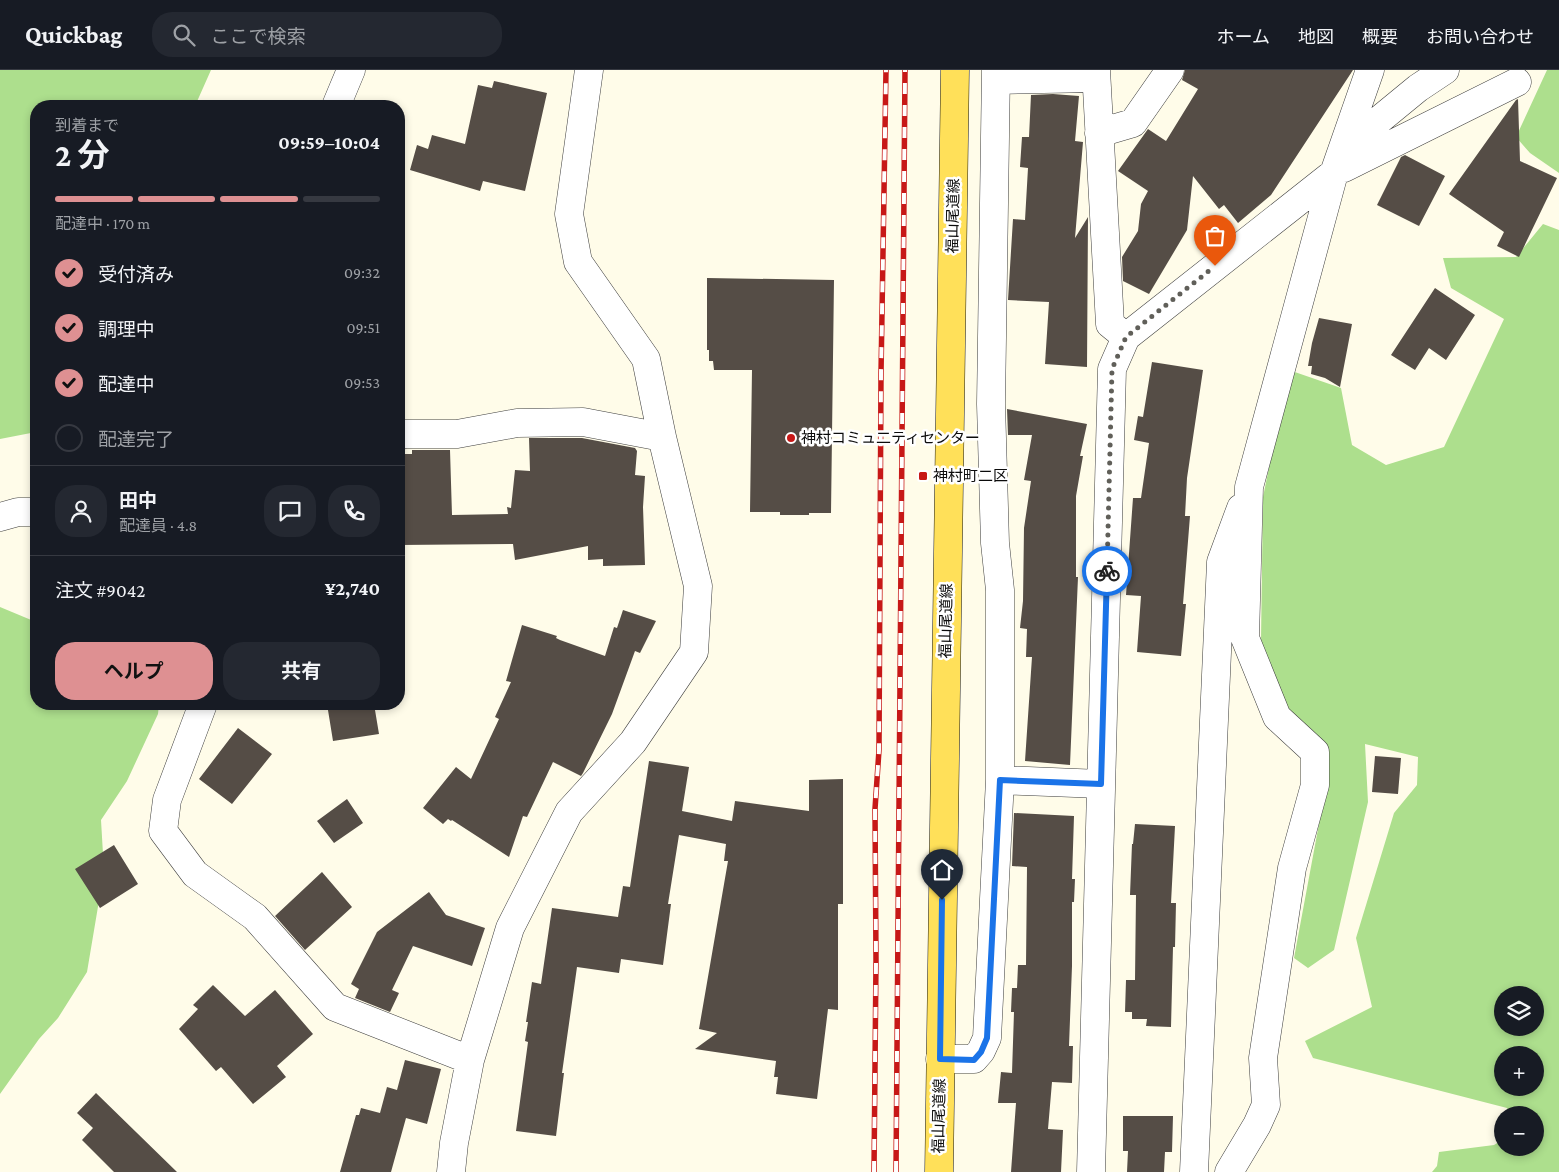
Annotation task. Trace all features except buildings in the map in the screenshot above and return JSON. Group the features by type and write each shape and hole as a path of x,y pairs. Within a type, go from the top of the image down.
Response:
{"main road":[{"name":"福山尾道線","path":"939,1172 955,70"}],"street":[{"path":"338,100 351,70"},
{"path":"451,1172 454,1143 470,1060 510,928 569,812 633,742 694,652 698,586 662,437 646,359 578,262 569,214 589,70"},
{"path":"1100,133 1133,124 1170,70"},
{"path":"1194,1172 1221,562 1249,487 1334,173 1370,70"},
{"path":"1092,1172 1112,369 1126,337 1334,173 1379,120 1418,88 1445,70"},
{"path":"940,1059 974,1060 981,1052 987,1038 1000,780 1000,590 994,543 991,404 996,75 1096,74 1110,324 1126,337"},
{"path":"1334,173 1517,82"},
{"path":"405,434 457,434 517,423 583,422 662,437"},
{"path":"1229,1172 1257,1125 1266,1105 1263,1058 1290,877 1315,785 1315,752 1277,718 1245,638 1249,487"},
{"path":"0,517 18,512 30,512"},
{"path":"201,710 166,800 163,831 196,874 255,917 335,1007 470,1060"},
{"path":"1000,780 1101,784"}],"green space":[{"path":"0,70 211,70 198,100 30,100 30,433 0,439"},
{"path":"1547,70 1559,70 1559,173 1530,153 1516,137"},
{"path":"1543,224 1559,230 1559,1172 1432,1172 1437,1166 1439,1152 1494,1145 1494,1156 1544,1156 1544,1106 1499,1106 1313,1058 1305,1041 1372,1007 1356,938 1394,813 1417,785 1418,757 1365,744 1368,802 1334,950 1308,968 1294,958 1329,770 1275,698 1261,640 1263,497 1289,370 1341,388 1352,445 1386,465 1444,447 1504,319 1451,288 1443,258 1516,257"},
{"path":"0,607 30,620 30,710 158,710 127,781 101,820 104,871 87,972 58,1018 39,1039 0,1094"}],"railway":[{"path":"874,1172 875,809 879,750 881,374 886,70"},
{"path":"896,1172 905,70"}],"way so far":[{"path":"1107,571 1112,369 1126,337 1215,266"}],"place":[{"name":"神村コミュ二ティセンター","path":"791,438"},
{"name":"神村町二区","path":"923,476"}],"route":[{"path":"942,900 940,1059 974,1060 981,1052 987,1038 1000,780 1101,784 1107,571"}]}
